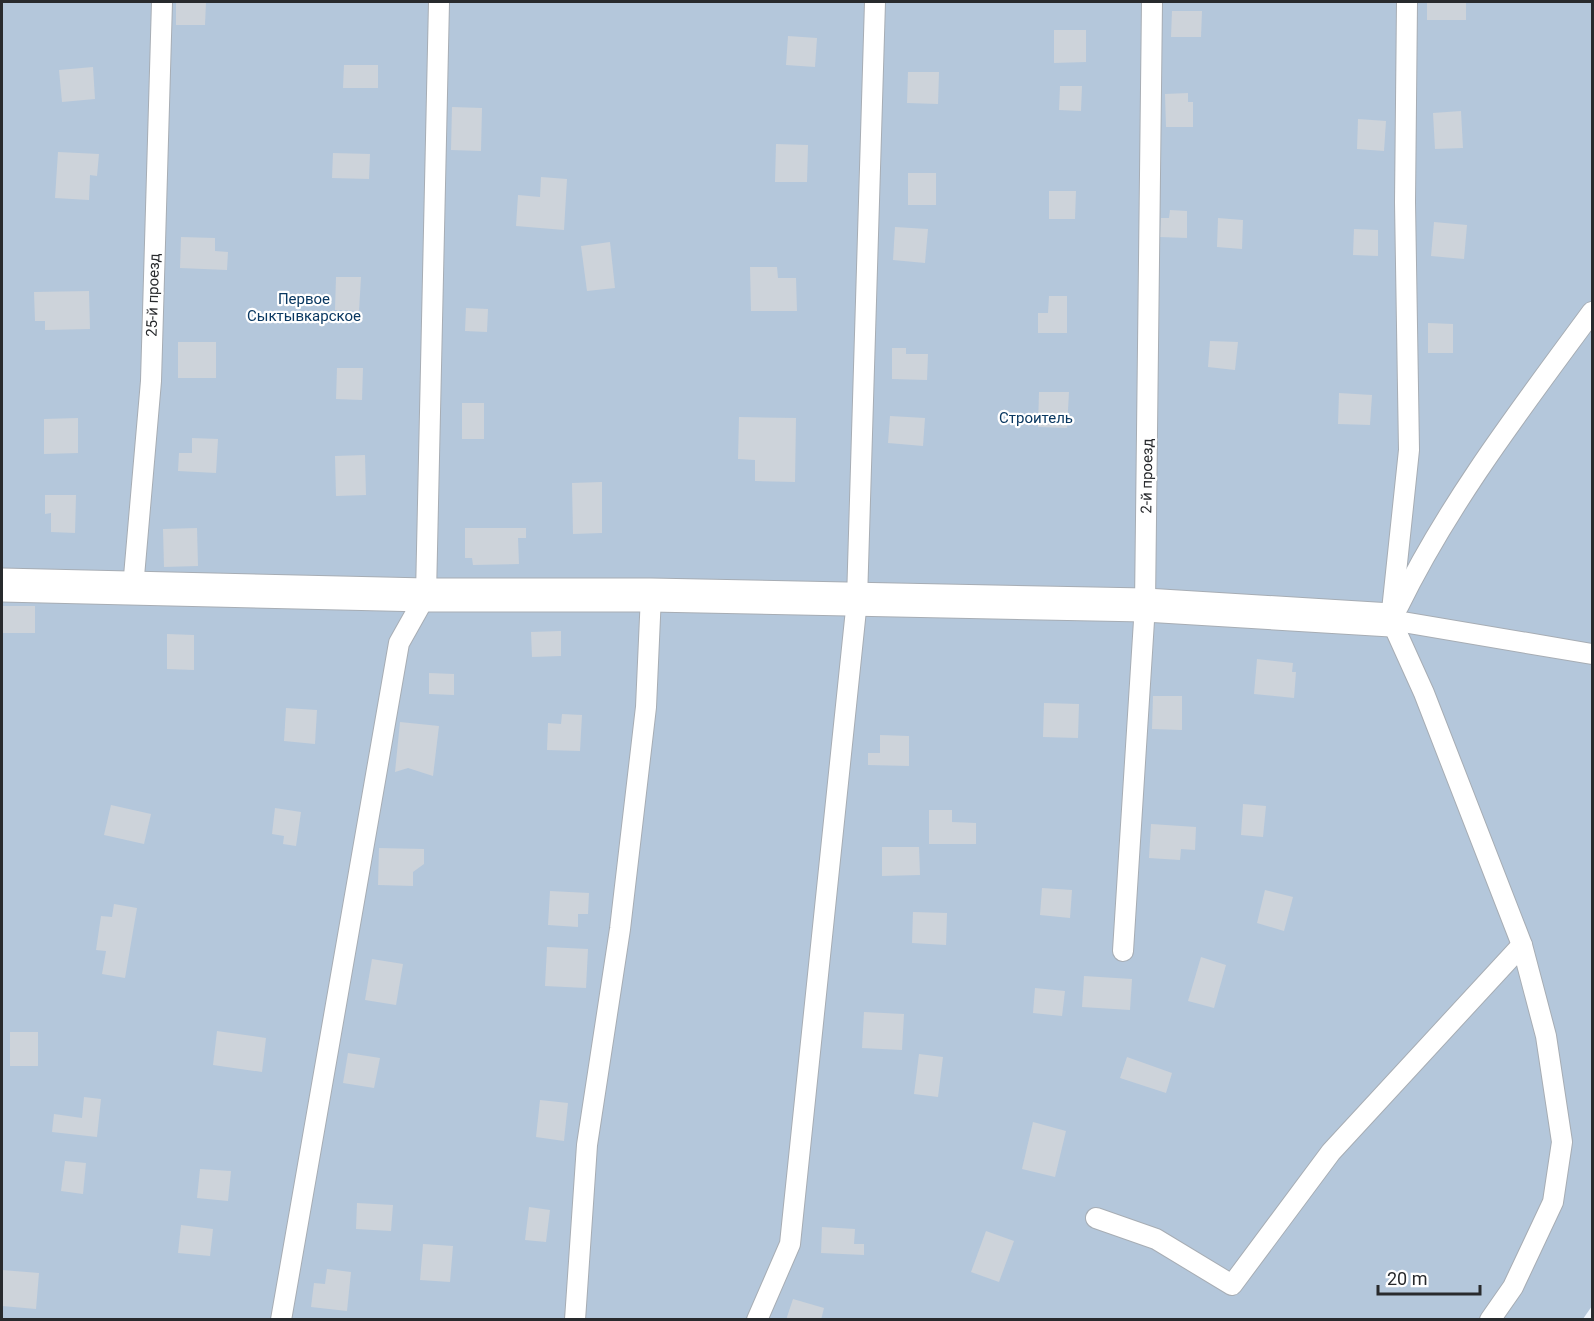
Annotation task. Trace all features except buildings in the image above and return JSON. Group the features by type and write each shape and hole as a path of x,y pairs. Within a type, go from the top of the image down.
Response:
{"street":[{"path":"2,585 426,595 651,596 1145,604 1391,620"}],"lane":[{"name":"25-й проезд","path":"133,588 151,381 162,2"},
{"path":"281,1320 399,643 426,595 439,2"},
{"path":"757,1320 790,1244 857,600 875,2"},
{"name":"2-й проезд","path":"1123,951 1145,604 1152,2"},
{"path":"1407,2 1405,202 1410,450 1391,620 1424,693 1522,945 1546,1036 1562,1142 1553,1202 1513,1287 1490,1320"},
{"path":"1391,620 1415,572 1507,428 1593,312"},
{"path":"575,1320 587,1145 620,928 646,707 651,596"},
{"path":"1391,620 1593,654"},
{"path":"1096,1218 1156,1239 1232,1285 1331,1152 1522,945"}],"green space":[{"path":"2,2 1592,2 1592,1306 1583,1319 2,1320"}],"park label":[{"name":"Первое Сыктывкарское","path":"304,308"},
{"name":"Строитель","path":"1036,418"}]}
